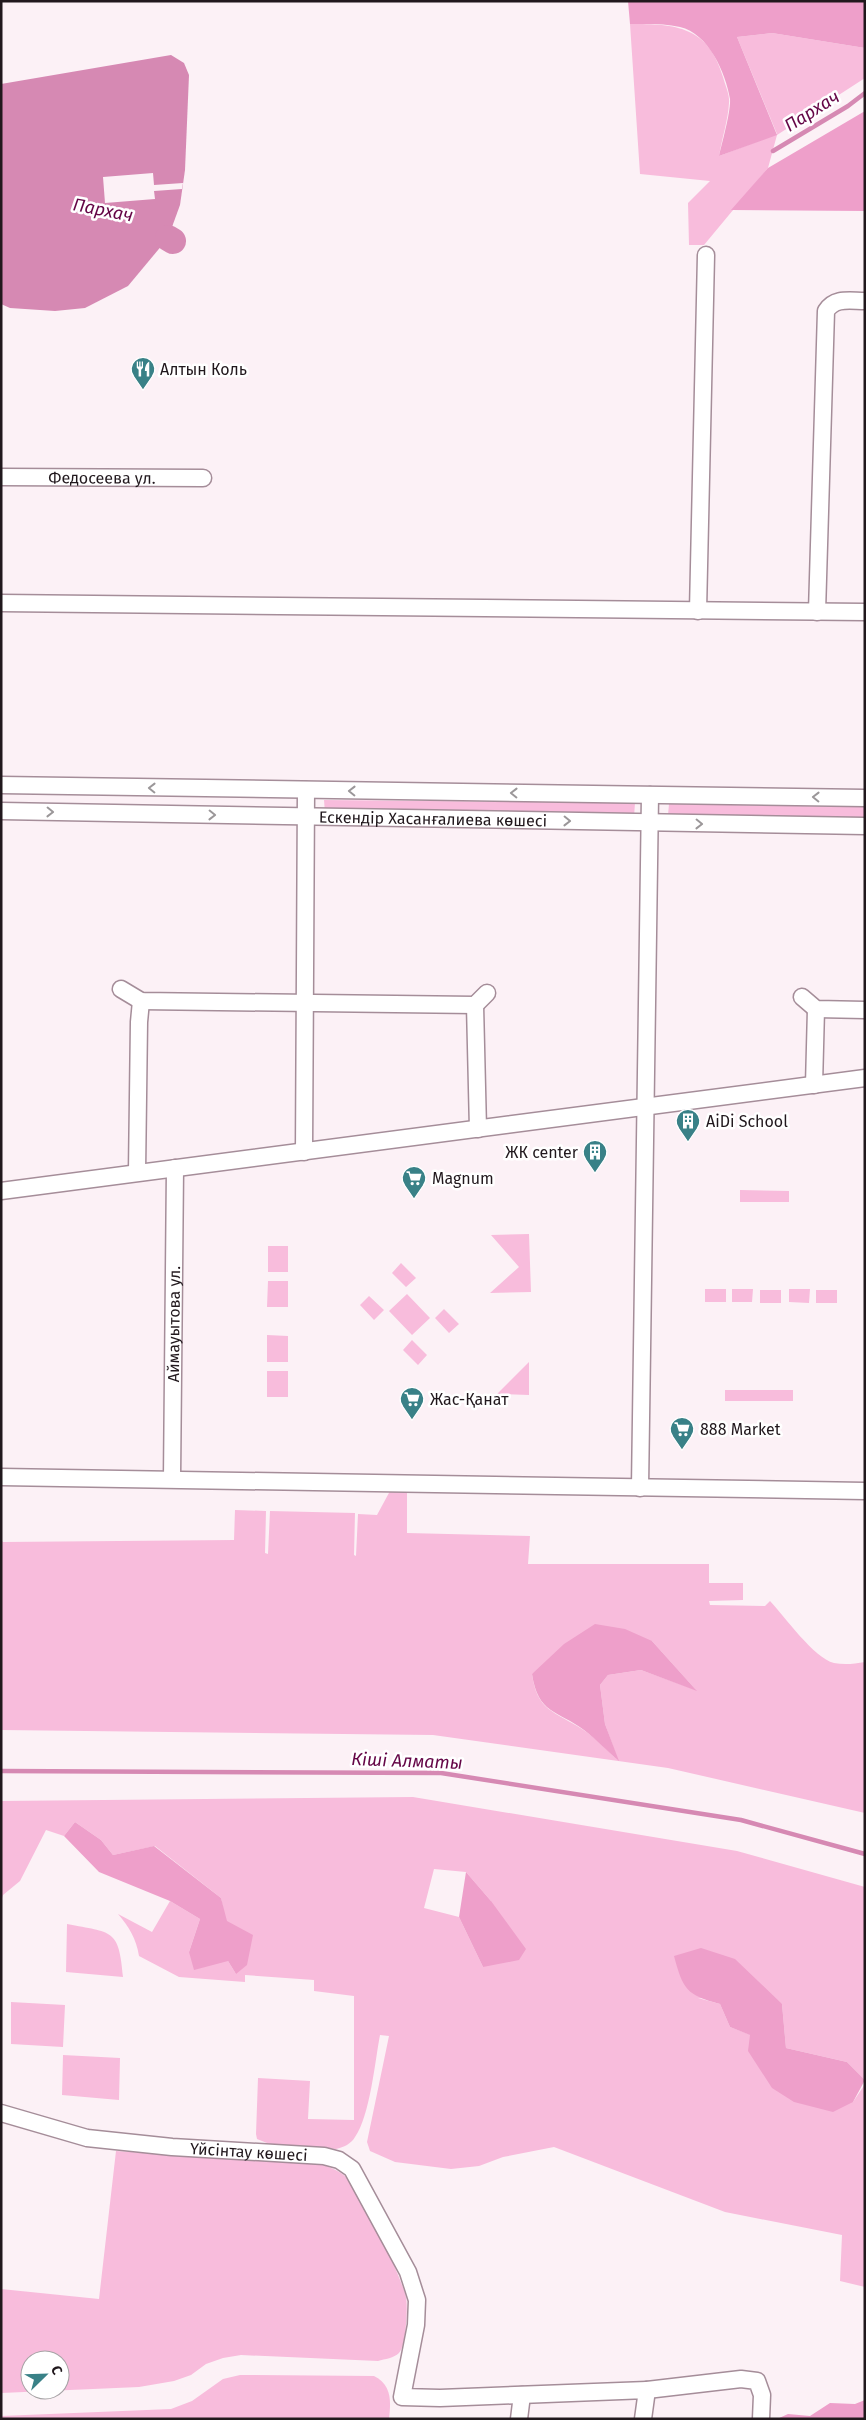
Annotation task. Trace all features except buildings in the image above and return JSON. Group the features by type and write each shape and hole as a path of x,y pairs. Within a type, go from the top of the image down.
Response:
{"street":[{"path":"698,611 706,255"},
{"path":"816,612 826,311 834,302 865,301"},
{"name":"Федосеева ул.","path":"1,477 203,478"},
{"path":"1,603 865,612"},
{"name":"Ескендір Хасанғалиева көшесі","path":"1,785 865,798"},
{"path":"304,1152 306,790"},
{"path":"640,1488 650,795"},
{"name":"Ескендір Хасанғалиева көшесі","path":"1,811 865,826"},
{"path":"121,989 141,1001 475,1005 487,993"},
{"path":"802,998 816,1009 865,1010"},
{"path":"138,1172 139,1022 141,1001"},
{"path":"475,1005 478,1129"},
{"path":"814,1085 816,1009"},
{"path":"1,1191 865,1078"},
{"name":"Аймауытова ул.","path":"172,1479 175,1168"},
{"path":"1,1477 865,1491"},
{"name":"Үйсінтау көшесі","path":"1,2113 87,2138 172,2147 324,2156 339,2160 352,2169 389,2234 408,2272 416,2300 416,2325 402,2397 440,2398 522,2395"},
{"path":"519,2419 522,2395 647,2390 741,2378 757,2381 762,2395 761,2419"},
{"path":"643,2419 647,2390"}],"shaded area":[{"path":"628,1 865,1 865,48 772,33 737,37 777,135 719,156 730,104 728,89 720,66 707,46 690,31 667,25 630,24"},
{"path":"630,24 676,27 688,31 709,47 717,60 729,100 719,156 777,134 737,37 772,33 865,48 865,78 777,135 768,168 704,245 689,245 688,203 710,181 640,174"},
{"path":"865,111 865,211 731,210 768,168"},
{"path":"324,800 635,803 634,817 325,813"},
{"path":"669,804 865,807 865,819 668,815"},
{"path":"740,1190 789,1191 789,1202 740,1202"},
{"path":"529,1234 531,1292 490,1293 519,1267 491,1235"},
{"path":"268,1246 288,1246 288,1272 268,1272"},
{"path":"401,1263 416,1278 406,1287 392,1273"},
{"path":"268,1281 288,1281 288,1307 267,1307"},
{"path":"705,1289 726,1289 726,1302 705,1302"},
{"path":"732,1289 753,1289 752,1302 732,1302"},
{"path":"789,1289 810,1289 809,1303 789,1302"},
{"path":"760,1290 781,1290 781,1303 760,1303"},
{"path":"816,1290 837,1290 837,1303 816,1303"},
{"path":"407,1294 430,1318 412,1335 389,1311"},
{"path":"369,1296 384,1310 374,1320 360,1305"},
{"path":"444,1309 459,1324 449,1333 435,1318"},
{"path":"267,1335 288,1336 288,1362 267,1362"},
{"path":"412,1340 427,1355 418,1365 403,1350"},
{"path":"529,1362 529,1395 497,1394"},
{"path":"267,1371 288,1371 288,1397 267,1397"},
{"path":"725,1390 793,1390 793,1401 725,1401"},
{"path":"390,1491 407,1491 407,1533 530,1536 528,1564 709,1564 709,1583 743,1583 743,1600 709,1601 710,1605 765,1606 770,1601 800,1636 826,1660 842,1664 865,1662 865,1813 668,1768 433,1735 1,1730 1,1540 3,1542 234,1540 235,1510 266,1511 265,1553 268,1554 270,1511 355,1513 354,1555 356,1556 358,1514 377,1515","holes":["652,1641 696,1690 641,1670 608,1675 600,1685 605,1724 618,1760 587,1732 548,1709 538,1696 532,1674"]},
{"path":"595,1624 625,1629 652,1641 697,1691 641,1670 608,1675 600,1685 605,1724 619,1761 584,1730 550,1710 544,1704 535,1687 532,1674 564,1644"},
{"path":"413,1797 737,1851 865,1887 865,2080 847,2062 786,2048 782,2004 698,1998 720,2004 730,2027 751,2035 853,2102 865,2084 865,2287 840,2281 842,2235 725,2212 554,2147 503,2157 479,2166 451,2169 395,2162 370,2151 367,2142 389,2036 380,2035 365,2116 360,2128 349,2143 336,2149 272,2145 257,2139 258,2078 310,2081 308,2119 354,2120 354,1996 314,1991 314,1980 245,1975 245,1982 179,1977 139,1956 132,1933 118,1914 152,1932 170,1901 200,1919 189,1952 228,1961 236,1974 221,1898 155,1846 113,1855 101,1840 75,1822 64,1836 46,1830 20,1881 3,1895 1,1901 1,1801","holes":["434,1869 466,1872 491,1901 483,1967 459,1917 424,1908"]},
{"path":"75,1822 101,1840 113,1855 154,1846 221,1898 227,1921 253,1935 247,1965 236,1974 228,1961 194,1970 189,1952 200,1919 170,1901 99,1872 64,1836"},
{"path":"466,1872 491,1901 526,1949 519,1960 483,1967 459,1917"},
{"path":"67,1924 94,1929 110,1936 119,1949 123,1977 66,1972"},
{"path":"701,1948 735,1959 782,2004 786,2048 847,2062 865,2080 853,2102 833,2112 794,2102 772,2088 748,2051 750,2035 730,2027 720,2004 693,1994 680,1976 674,1956"},
{"path":"11,2002 65,2005 63,2047 11,2044"},
{"path":"63,2055 120,2058 119,2100 62,2095"},
{"path":"116,2151 320,2164 335,2169 347,2178 362,2200 403,2286 407,2302 407,2317 403,2343 399,2353 378,2361 241,2355 223,2358 206,2364 191,2375 174,2381 139,2387 70,2390 70,2350 20,2350 20,2392 1,2393 1,2289 99,2299"},
{"path":"240,2375 374,2376 384,2384 389,2394 389,2419 1,2419 1,2416 171,2409 192,2401 223,2379"},
{"path":"865,2400 865,2419 777,2419 788,2414 810,2416 830,2403 855,2404"}],"water":[{"path":"171,55 184,63 189,75 185,170 180,205 168,238 128,286 85,308 55,311 10,308 1,304 1,84"}],"pier":[{"path":"153,173 154,185 183,183 182,189 154,191 155,199 105,203 103,177"}],"waterway":[{"name":"Пархач","path":"773,151 848,106 865,93"},
{"name":"Пархач","path":"168,238 173,241"},
{"name":"Кіші Алматы","path":"1,1771 441,1773 741,1820 865,1854"}],"place":[{"name":"Алтын Коль","path":"143,390"},
{"name":"AiDi School","path":"688,1142"},
{"name":"ЖК center","path":"595,1173"},
{"name":"Magnum","path":"414,1199"},
{"name":"Жас-Қанат","path":"412,1420"},
{"name":"888 Market","path":"682,1450"}]}
